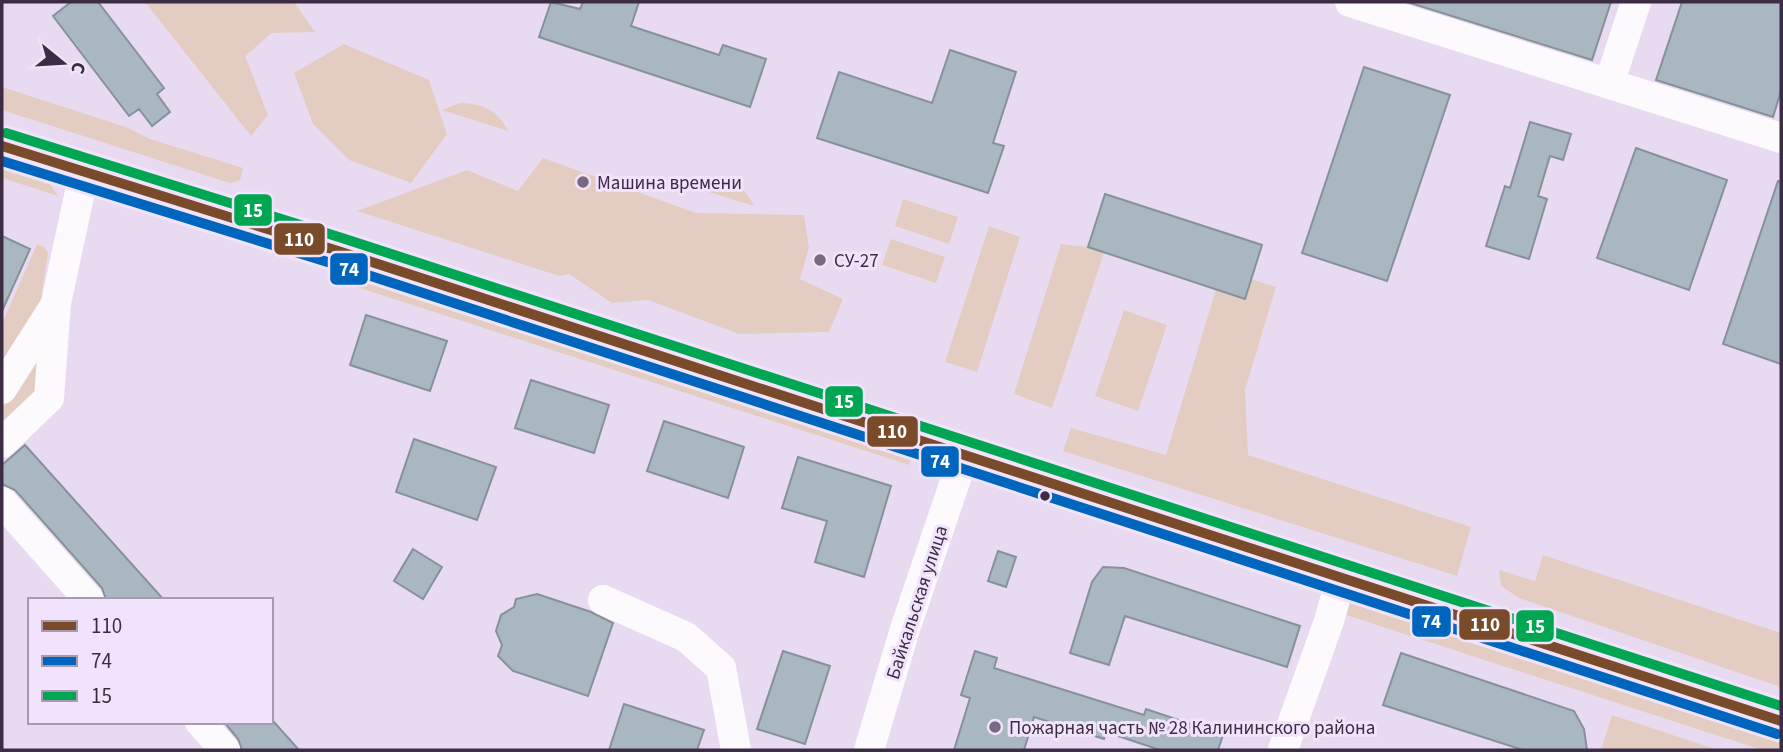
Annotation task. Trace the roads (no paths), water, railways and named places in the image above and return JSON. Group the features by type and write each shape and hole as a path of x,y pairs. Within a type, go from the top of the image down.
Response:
{"main road":[{"path":"2,146 338,251 1781,721"}],"lane":[{"path":"1350,2 1781,138"},
{"path":"1609,84 1636,2"},
{"path":"2,443 49,398 56,303 84,173"},
{"path":"2,389 56,303"},
{"name":"Байкальская улица","path":"869,750 905,629 964,455"},
{"path":"2,502 87,598"},
{"path":"1283,750 1329,621 1341,579"},
{"path":"603,600 686,638 721,668 736,750"},
{"path":"202,724 225,750"}],"place":[{"name":"Машина времени","path":"583,182"},
{"name":"СУ-27","path":"820,260"},
{"name":"Пожарная часть № 28 Калининского района","path":"995,727"}]}
